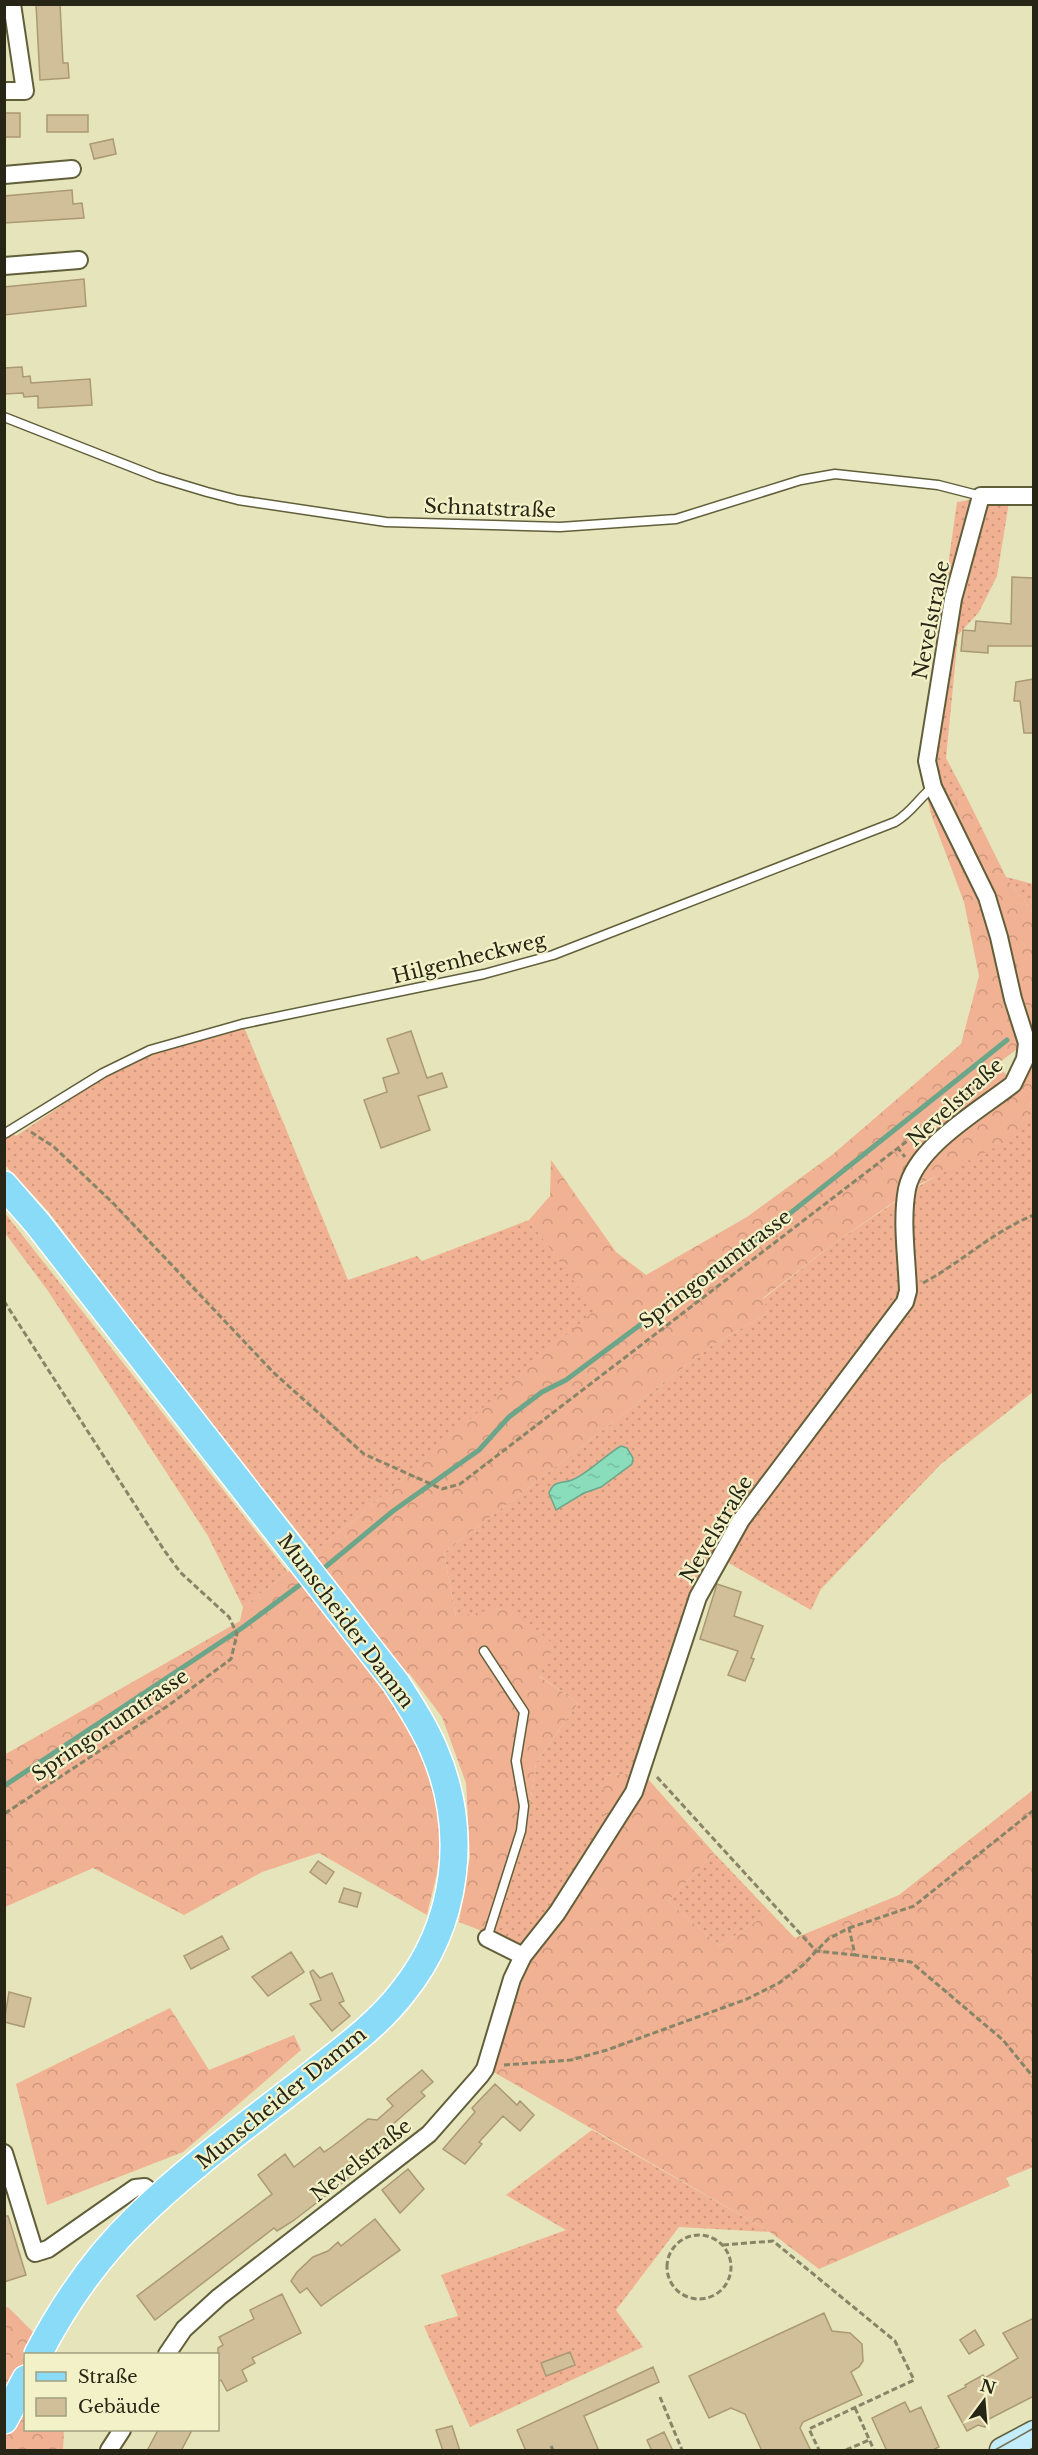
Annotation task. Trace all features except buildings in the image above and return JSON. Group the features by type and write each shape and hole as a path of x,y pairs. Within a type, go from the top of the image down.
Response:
{"main road":[{"name":"Munscheider Damm","path":"4,1185 38,1224 396,1683 435,1751 452,1810 455,1855 451,1889 442,1923 430,1950 401,1995 375,2021 159,2198 102,2256 69,2301 39,2353"},
{"path":"4,2420 24,2383"},
{"path":"1002,2451 1034,2433"}],"street":[{"path":"4,91 26,91 12,4"},
{"path":"4,175 72,169"},
{"path":"4,266 79,260"},
{"path":"981,496 1034,496"},
{"name":"Nevelstraße","path":"168,2353 184,2329 219,2297 429,2134 485,2069 512,1979 523,1956 557,1913 634,1792 698,1597 735,1530 797,1444 901,1308 908,1291 906,1202 915,1169 932,1147 1013,1084 1026,1055 1027,1043 987,897 933,787 927,761 953,599 981,496"},
{"path":"487,1938 523,1956"},
{"path":"4,2153 35,2253 48,2249 135,2188 145,2187 159,2198"},
{"path":"109,2451 121,2431"}],"lane":[{"name":"Schnatstraße","path":"4,417 157,477 207,492 238,500 386,522 560,527 676,519 801,480 835,474 938,485 981,496"},
{"name":"Hilgenheckweg","path":"4,1134 120,1064 150,1050 190,1037 484,974 553,955 896,822 933,787"},
{"path":"484,1651 524,1712 516,1761 524,1806 521,1831 487,1938"}],"path":[{"name":"Springorumtrasse","path":"19,1125 54,1147 88,1179 273,1372 364,1454 442,1489 460,1484 988,1077"},
{"path":"908,1291 952,1268 985,1241 1034,1215"},
{"name":"Springorumtrasse","path":"4,1301 164,1550 180,1572 229,1617 237,1634 231,1659 169,1706 4,1814"},
{"path":"644,1762 816,1951 911,1962 1004,2040 1034,2078"},
{"path":"485,2069 522,2062 572,2060 607,2050 747,1999 778,1983 828,1939 849,1928 914,1906 1034,1810"},
{"path":"849,1928 855,1955"},
{"path":"723,2245 731,2257 732,2272 727,2285 716,2296 702,2300 688,2298 675,2290 668,2278 666,2263 672,2249 682,2239 696,2234 711,2236 723,2245 772,2241 895,2342 914,2380 809,2429 819,2451"},
{"path":"660,2397 682,2451"},
{"path":"855,2408 874,2451"},
{"path":"846,2451 869,2440"}],"green space":[{"path":"982,498 1009,502 997,576 979,612 958,635 946,758 966,796 931,814 920,764 957,502"},
{"path":"966,796 1006,877 1033,913 1033,1054 1016,1050 997,1064 1016,1086 1033,1065 1033,1101 1030,1104 1026,1123 1015,1138 920,1184 833,1244 763,1298 768,1313 711,1346 444,1553 456,1617 510,1606 554,1645 539,1676 578,1703 536,1763 525,1838 492,1935 459,1922 470,1856 466,1783 442,1717 409,1673 384,1693 417,1748 426,1768 437,1809 440,1851 437,1875 427,1915 319,1853 262,1872 184,1915 93,1868 5,1907 4,1755 240,1621 243,1607 356,1519 595,1310 529,1220 550,1196 551,1160 616,1252 646,1275 747,1217 832,1155 961,1044 979,976 964,902 931,814"},
{"path":"1006,877 1033,884 1033,913"},
{"path":"244,1027 348,1280 417,1256 422,1261 529,1220 596,1310 356,1519 314,1552 273,1501 266,1498 48,1211 5,1165 4,1127 16,1136 95,1083 151,1055"},
{"path":"1033,1101 1033,1392 941,1464 821,1589 811,1610 727,1562 744,1523 912,1304 909,1192 1026,1123 1030,1104"},
{"path":"901,1198 901,1303 835,1386 683,1623 650,1712 633,1773 604,1776 612,1819 530,1957 492,1935 525,1838 536,1763 578,1703 456,1617 444,1553 711,1346 768,1313 763,1299 833,1244"},
{"path":"4,1212 288,1572 243,1607 208,1536 48,1291 5,1233"},
{"path":"633,1773 647,1778 714,1853 668,1901 720,1946 770,1912 795,1938 899,1895 1033,1790 1033,2167 1006,2178 1010,2186 819,2269 770,2232 492,2071 530,1957 611,1819 603,1815 604,1776"},
{"path":"714,1853 770,1912 720,1946 668,1901"},
{"path":"170,2008 209,2070 294,2035 301,2050 183,2152 47,2205 16,2084"},
{"path":"592,2130 770,2232 679,2227 616,2310 643,2347 470,2427 424,2326 458,2316 441,2275 566,2230 506,2195"},
{"path":"8,2307 54,2353 24,2353 24,2431 64,2431 63,2450 5,2450 4,2308"}],"water":[{"path":"621,1446 627,1448 633,1458 632,1464 601,1487 584,1493 556,1510 549,1493 553,1486 578,1477"}],"waterway":[{"path":"318,1573 393,1511 479,1450 509,1417 542,1392 566,1380 658,1309 726,1263 728,1257 759,1238 1007,1040"},
{"path":"4,1786 242,1628 305,1581"}],"tram line":[{"path":"995,2450 1034,2428"}]}
